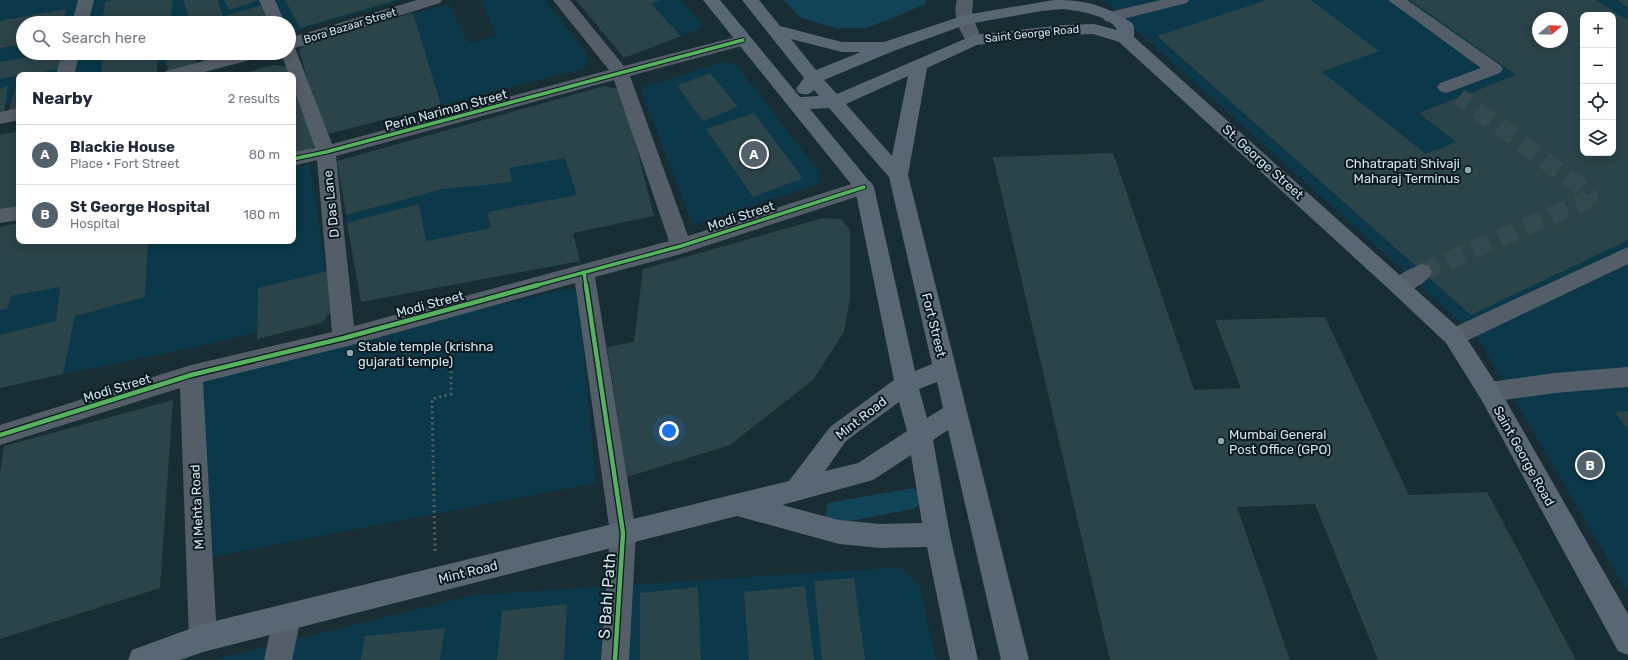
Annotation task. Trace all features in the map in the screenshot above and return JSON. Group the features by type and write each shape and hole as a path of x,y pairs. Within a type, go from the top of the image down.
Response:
{"main road":[{"path":"711,0 864,187 906,384 920,436 937,535 964,660"},
{"name":"Fort Street","path":"750,0 813,78 836,102 898,175 1015,660"},
{"name":"Saint George Road","path":"796,103 836,102 974,40 1063,30 1094,29 1125,38 1126,28 1112,17 1094,9 1062,4 1041,3 965,20 890,46 813,78"},
{"path":"775,30 842,47 890,46"},
{"name":"St. George Street","path":"1125,38 1400,286"},
{"path":"898,175 918,66"},
{"path":"796,103 813,78"},
{"name":"Saint George Road","path":"1400,286 1454,337 1489,392 1628,641"},
{"name":"Mint Road","path":"797,490 838,434 906,384 945,369"},
{"name":"Mint Road","path":"142,660 203,638 864,472 955,413"},
{"path":"737,505 839,532 880,536 937,535"}],"street":[{"path":"82,16 86,0"},
{"path":"561,0 621,74 681,246"},
{"path":"965,0 962,6 965,20 974,40"},
{"path":"1112,17 1181,0"},
{"path":"1396,0 1494,69 1446,87 1459,97"},
{"path":"268,1 274,16"},
{"name":"Bora Bazaar Street","path":"296,42 424,1"},
{"name":"Perin Nariman Street","path":"296,158 326,152 621,74 743,40"},
{"path":"66,72 69,60"},
{"path":"183,72 229,60"},
{"name":"D Das Lane","path":"292,60 326,152 344,338"},
{"path":"0,118 16,115"},
{"name":"Modi Street","path":"0,435 191,375 344,338 681,246 864,187"},
{"path":"0,216 16,213"},
{"path":"1454,337 1628,255"},
{"name":"S Bahl Path","path":"584,272 624,533 615,660"},
{"path":"1400,286 1422,272"},
{"name":"M Mehta Road","path":"191,375 203,638"},
{"path":"1489,392 1555,383 1628,377"},
{"path":"278,660 287,618"}],"path":[{"path":"436,580 432,399 451,394 451,348"}],"shaded area":[{"path":"0,0 402,0 296,31 296,16 16,16 16,60 182,60 134,72 16,72 16,101 0,105"},
{"path":"481,0 545,0 587,54 586,68 324,135 299,50 309,40 449,4 468,43 497,36"},
{"path":"576,0 681,0 702,24 701,29 624,58"},
{"path":"784,0 926,0 926,4 867,28 836,28 799,17"},
{"path":"1103,0 1628,0 1628,593 1478,338"},
{"path":"725,61 737,66 820,173 818,184 693,225 640,88"},
{"path":"604,86 622,90 654,216 573,233 580,261 361,302 337,161"},
{"path":"310,164 332,314 200,346 0,388 0,227 16,224 16,244 296,244 296,167"},
{"path":"571,288 578,293 596,483 195,560 201,374"},
{"path":"913,488 927,499 913,509 840,523 825,517 827,503"},
{"path":"901,567 920,587 936,660 212,660 475,595"}],"building":[{"path":"115,0 173,0 171,16 103,16 105,2"},
{"path":"183,0 218,0 222,16 189,16"},
{"path":"224,0 258,0 229,10"},
{"path":"285,0 396,0 300,28 296,21 296,16 294,16"},
{"path":"576,0 661,0 651,4 681,36 624,58"},
{"name":"Chhatrapati Shivaji Maharaj Terminus","path":"1267,0 1311,0 1379,51 1322,72 1426,154 1456,142 1419,113 1516,75 1410,0 1595,0 1615,12 1580,12 1580,156 1616,156 1616,13 1628,20 1628,240 1471,315 1157,36"},
{"path":"1618,0 1628,0 1628,8"},
{"path":"262,5 267,16 225,16"},
{"path":"66,9 64,16 28,16"},
{"path":"413,13 441,105 324,135 299,50 309,40"},
{"path":"16,18 16,45 0,48 0,21"},
{"path":"16,59 60,60 58,69 41,72 16,72 16,76 0,79 0,62"},
{"path":"102,60 157,60 157,72 101,72"},
{"path":"165,60 196,60 197,64 168,72"},
{"path":"202,60 221,60 203,64"},
{"path":"273,65 288,67 290,72 248,72"},
{"path":"710,73 738,107 703,121 677,86"},
{"path":"8,86 4,115 0,116 0,88"},
{"path":"604,86 622,90 654,216 573,233 580,261 361,302 347,223 419,204 426,241 491,228 487,212 577,195 565,158 509,168 512,182 443,189 346,215 337,161"},
{"path":"16,88 16,112 7,114"},
{"path":"296,89 318,141 310,151 296,153"},
{"path":"754,113 803,178 753,197 706,129"},
{"path":"16,132 16,211 0,214 0,135"},
{"name":"Mumbai General Post Office (GPO)","path":"1113,153 1194,390 1241,388 1215,320 1325,317 1409,495 1487,492 1576,660 1378,660 1315,504 1237,507 1290,660 1110,660 993,157"},
{"path":"823,218 841,219 850,230 850,297 844,332 813,380 730,445 627,477 607,347 634,342 643,269"},
{"path":"16,224 16,244 148,244 145,297 75,316 63,374 0,388 0,335 56,321 60,287 11,296 7,309 0,310 0,227"},
{"path":"328,271 330,312 322,323 257,339 258,288"},
{"path":"173,400 160,588 0,639 0,472 4,446"},
{"path":"1628,411 1628,431 1615,412"},
{"path":"854,578 865,660 822,660 814,581"},
{"path":"805,586 814,660 749,660 744,592"},
{"path":"698,587 701,660 640,660 640,593"},
{"path":"567,604 564,660 497,660 502,611"},
{"path":"445,628 440,660 361,660 365,636"}],"tunnel":[{"path":"1422,272 1583,202 1589,197 1581,187 1459,97"}],"cycle path":[{"path":"296,158 326,152 743,40"},
{"path":"0,435 191,375 344,338 681,246 864,187"},
{"path":"584,272 623,533 615,660"}],"place":[{"name":"Blackie House","path":"754,154"},
{"name":"Chhatrapati Shivaji Maharaj Terminus","path":"1468,170"},
{"name":"Stable temple (krishna gujarati temple)","path":"350,353"},
{"name":"Mumbai General Post Office (GPO)","path":"1221,441"},
{"name":"St George Hospital","path":"1590,465"}]}
